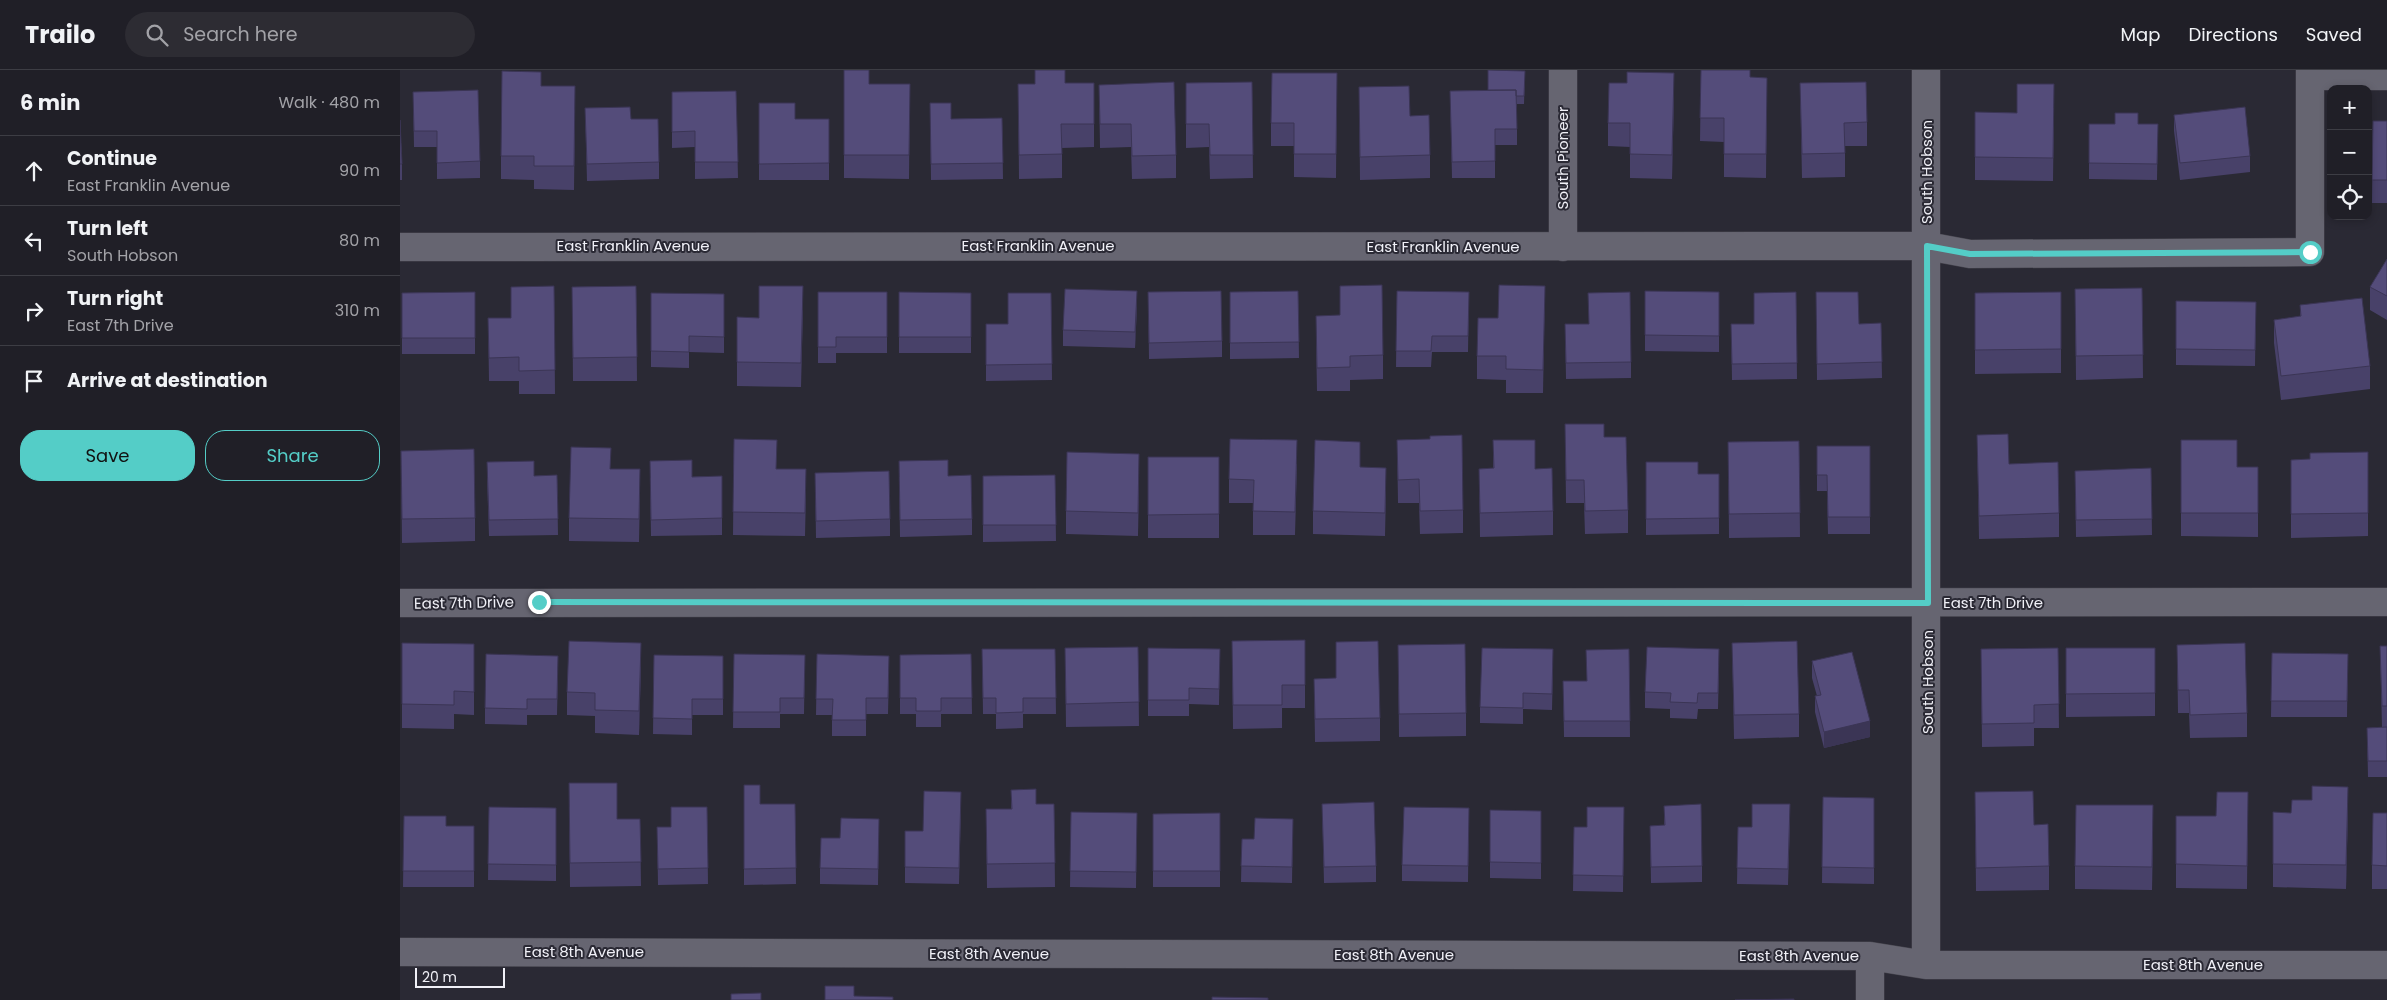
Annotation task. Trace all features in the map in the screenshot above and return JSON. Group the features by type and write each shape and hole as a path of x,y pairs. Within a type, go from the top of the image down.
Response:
{"street":[{"name":"South Pioneer","path":"1563,70 1563,247"},
{"name":"South Hobson","path":"1926,70 1928,603 1926,965"},
{"name":"East Franklin Avenue","path":"400,247 1927,246 1970,254 2310,252 2310,73 2387,76"},
{"name":"East 7th Drive","path":"400,604 2387,602"},
{"name":"East 8th Avenue","path":"400,952 1870,956 1926,965 2387,964"},
{"path":"1870,956 1870,1000"}],"building":[{"path":"844,70 869,70 869,84 910,84 909,155 844,155"},
{"path":"1035,70 1065,70 1065,83 1094,83 1094,124 1061,124 1062,154 1019,155 1018,84 1035,84"},
{"path":"1488,70 1525,71 1524,96 1516,96 1516,90 1488,90"},
{"path":"1701,70 1750,70 1750,77 1767,78 1766,154 1724,154 1724,118 1700,118"},
{"path":"502,71 541,72 541,86 575,86 574,166 534,166 534,156 501,156"},
{"path":"1627,72 1674,73 1672,155 1630,154 1630,123 1608,123 1609,83 1627,83"},
{"path":"1272,73 1337,73 1336,154 1294,154 1294,123 1271,123"},
{"path":"1174,82 1176,155 1132,156 1131,124 1100,124 1099,85"},
{"path":"1252,82 1253,155 1210,155 1209,124 1186,124 1186,83"},
{"path":"1866,82 1867,122 1844,123 1845,153 1802,154 1800,83"},
{"path":"2017,84 2054,84 2053,158 1975,157 1975,112 2017,113"},
{"path":"1409,86 1410,116 1429,115 1430,155 1360,157 1359,87"},
{"path":"478,90 480,161 437,163 437,131 414,131 413,92"},
{"path":"1516,90 1517,129 1495,129 1495,161 1452,162 1450,91"},
{"path":"736,91 738,162 695,162 695,131 672,132 672,92"},
{"path":"759,103 795,103 795,119 829,119 829,163 759,164"},
{"path":"930,103 951,103 951,119 1002,118 1003,163 931,164"},
{"path":"630,107 631,119 658,119 659,162 587,164 585,108"},
{"path":"2245,107 2250,156 2180,163 2174,115"},
{"path":"2115,113 2138,113 2138,124 2158,124 2157,164 2089,163 2089,124 2115,124"},
{"path":"400,120 402,164 400,164"},
{"path":"2373,121 2387,121 2387,180 2372,180"},
{"path":"2387,259 2387,296 2370,287"},
{"path":"1382,285 1383,355 1350,356 1350,367 1317,368 1316,316 1340,315 1340,286"},
{"path":"1499,285 1545,286 1543,370 1506,369 1506,356 1477,356 1478,318 1498,318"},
{"path":"554,286 555,370 519,371 519,357 489,358 488,318 511,318 511,287"},
{"path":"636,286 637,357 573,358 572,287"},
{"path":"759,286 803,286 801,363 737,362 737,317 759,318"},
{"path":"2142,288 2143,355 2076,356 2075,289"},
{"path":"1065,289 1137,291 1135,332 1063,330"},
{"path":"1221,291 1222,341 1149,343 1148,292"},
{"path":"1298,291 1299,342 1230,343 1230,292"},
{"path":"1397,291 1469,292 1468,336 1432,336 1431,351 1396,351"},
{"path":"1645,291 1719,292 1719,336 1645,335"},
{"path":"475,292 475,338 402,338 402,293"},
{"path":"818,292 887,292 887,337 836,337 836,347 818,347"},
{"path":"899,292 971,293 971,337 899,337"},
{"path":"1630,292 1631,362 1566,363 1565,324 1589,324 1588,293"},
{"path":"1796,292 1797,363 1732,364 1731,324 1754,324 1754,293"},
{"path":"1816,292 1858,292 1859,324 1881,323 1882,362 1817,364"},
{"path":"2061,292 2061,349 1975,350 1975,293"},
{"path":"651,293 724,294 724,337 689,336 689,352 651,351"},
{"path":"1008,293 1051,293 1052,364 986,365 986,324 1008,324"},
{"path":"2362,298 2370,366 2281,376 2274,320 2301,316 2300,305"},
{"path":"2176,301 2256,302 2255,350 2176,349"},
{"path":"1565,424 1604,424 1604,437 1626,437 1628,510 1585,511 1584,480 1566,480"},
{"path":"2008,434 2009,464 2058,462 2059,513 1979,516 1977,435"},
{"path":"1462,435 1463,510 1420,511 1419,479 1398,480 1397,440 1430,439 1430,436"},
{"path":"734,439 777,440 776,469 806,469 805,513 733,512"},
{"path":"1230,439 1297,440 1295,512 1253,511 1254,480 1229,479"},
{"path":"1315,440 1360,442 1360,467 1386,468 1385,513 1313,511"},
{"path":"1493,440 1535,440 1535,469 1552,468 1553,511 1480,513 1479,469 1494,468"},
{"path":"2181,440 2237,440 2237,467 2258,467 2258,513 2181,513"},
{"path":"1799,441 1800,513 1729,514 1728,442"},
{"path":"1817,446 1870,446 1870,517 1828,517 1827,475 1817,475"},
{"path":"571,447 611,448 610,469 640,469 639,519 569,518"},
{"path":"474,449 475,518 402,519 401,451"},
{"path":"1067,452 1139,454 1138,513 1066,511"},
{"path":"2368,452 2368,513 2291,514 2291,460 2310,459 2310,453"},
{"path":"1148,457 1219,457 1219,514 1148,515"},
{"path":"692,460 692,477 722,476 722,518 651,520 650,461"},
{"path":"948,460 948,476 971,475 972,519 900,520 899,461"},
{"path":"534,461 534,476 557,475 558,519 489,520 487,462"},
{"path":"1646,462 1698,462 1698,474 1719,474 1719,518 1646,519"},
{"path":"2151,468 2152,519 2076,520 2075,471"},
{"path":"889,471 890,519 816,521 815,473"},
{"path":"1055,475 1056,525 983,525 983,476"},
{"path":"1305,640 1305,685 1282,685 1282,705 1233,705 1232,641"},
{"path":"569,641 641,643 639,711 595,710 595,693 567,692"},
{"path":"1378,641 1380,718 1315,719 1314,679 1336,678 1336,642"},
{"path":"1797,641 1799,714 1734,715 1732,643"},
{"path":"402,643 474,644 474,692 454,691 454,705 402,704"},
{"path":"2245,643 2247,713 2190,715 2189,690 2178,690 2177,645"},
{"path":"1465,644 1466,713 1399,714 1398,645"},
{"path":"2380,646 2387,646 2387,706 2382,706"},
{"path":"1138,647 1139,702 1066,704 1065,648"},
{"path":"1647,647 1719,649 1718,693 1698,693 1697,703 1670,702 1671,693 1645,692"},
{"path":"1148,648 1220,649 1219,689 1189,688 1189,700 1148,700"},
{"path":"1482,648 1553,649 1552,694 1523,693 1523,708 1480,707"},
{"path":"2058,648 2059,704 2034,705 2034,723 1982,724 1981,649"},
{"path":"2066,648 2155,648 2155,693 2066,694"},
{"path":"982,649 1055,649 1056,698 1023,698 1023,712 996,713 996,698 983,698"},
{"path":"1629,649 1630,721 1564,721 1563,681 1587,681 1586,650"},
{"path":"1852,652 1870,721 1824,732 1815,696 1821,695 1812,661"},
{"path":"2272,653 2348,654 2347,701 2271,701"},
{"path":"486,654 558,656 557,699 527,699 527,709 485,708"},
{"path":"734,654 805,655 804,698 780,698 780,712 733,712"},
{"path":"817,654 889,656 888,698 866,698 866,720 832,720 833,699 816,699"},
{"path":"971,654 972,698 941,698 941,711 916,711 916,698 900,698 900,655"},
{"path":"654,655 723,656 723,699 692,699 692,719 653,718"},
{"path":"2387,727 2387,761 2368,761 2367,728"},
{"path":"569,783 617,783 617,819 640,819 641,862 570,863"},
{"path":"744,785 760,785 760,804 795,804 796,868 744,869"},
{"path":"2312,786 2348,787 2346,865 2273,864 2273,812 2291,813 2292,800 2312,800"},
{"path":"1036,789 1036,804 1054,804 1055,863 987,864 986,809 1012,809 1011,790"},
{"path":"924,791 961,792 959,868 905,867 905,831 923,831"},
{"path":"2033,791 2034,825 2048,824 2049,866 1976,868 1975,792"},
{"path":"2217,792 2248,792 2247,866 2176,864 2176,816 2216,816"},
{"path":"1823,797 1874,798 1874,868 1822,867"},
{"path":"1374,802 1376,866 1324,867 1322,804"},
{"path":"1701,804 1702,866 1651,867 1650,826 1665,825 1664,806"},
{"path":"1752,804 1790,804 1788,869 1737,868 1738,827 1752,827"},
{"path":"2076,805 2153,805 2152,867 2075,866"},
{"path":"489,807 556,808 556,865 488,864"},
{"path":"671,807 707,807 708,868 658,869 657,827 671,827"},
{"path":"1404,807 1469,808 1468,866 1402,865"},
{"path":"1587,807 1624,807 1623,876 1573,875 1574,827 1587,827"},
{"path":"1490,810 1541,811 1541,863 1490,862"},
{"path":"1071,812 1137,813 1136,872 1070,871"},
{"path":"1220,813 1220,871 1153,871 1153,814"},
{"path":"2373,813 2387,813 2387,866 2372,865"},
{"path":"404,816 446,816 446,826 474,826 474,871 403,871"},
{"path":"841,818 879,819 878,869 820,868 821,838 840,838"},
{"path":"1255,818 1293,819 1292,867 1241,866 1242,839 1254,839"},
{"path":"825,986 854,986 854,996 893,997 893,1000 825,1000"},
{"path":"761,993 761,1000 731,1000 731,994"},
{"path":"1212,997 1268,998 1268,1000 1212,1000"},
{"path":"1794,999 1794,1000 1735,1000"}],"route":[{"path":"539,602 1928,603 1927,246 1970,254 2310,252"}]}
